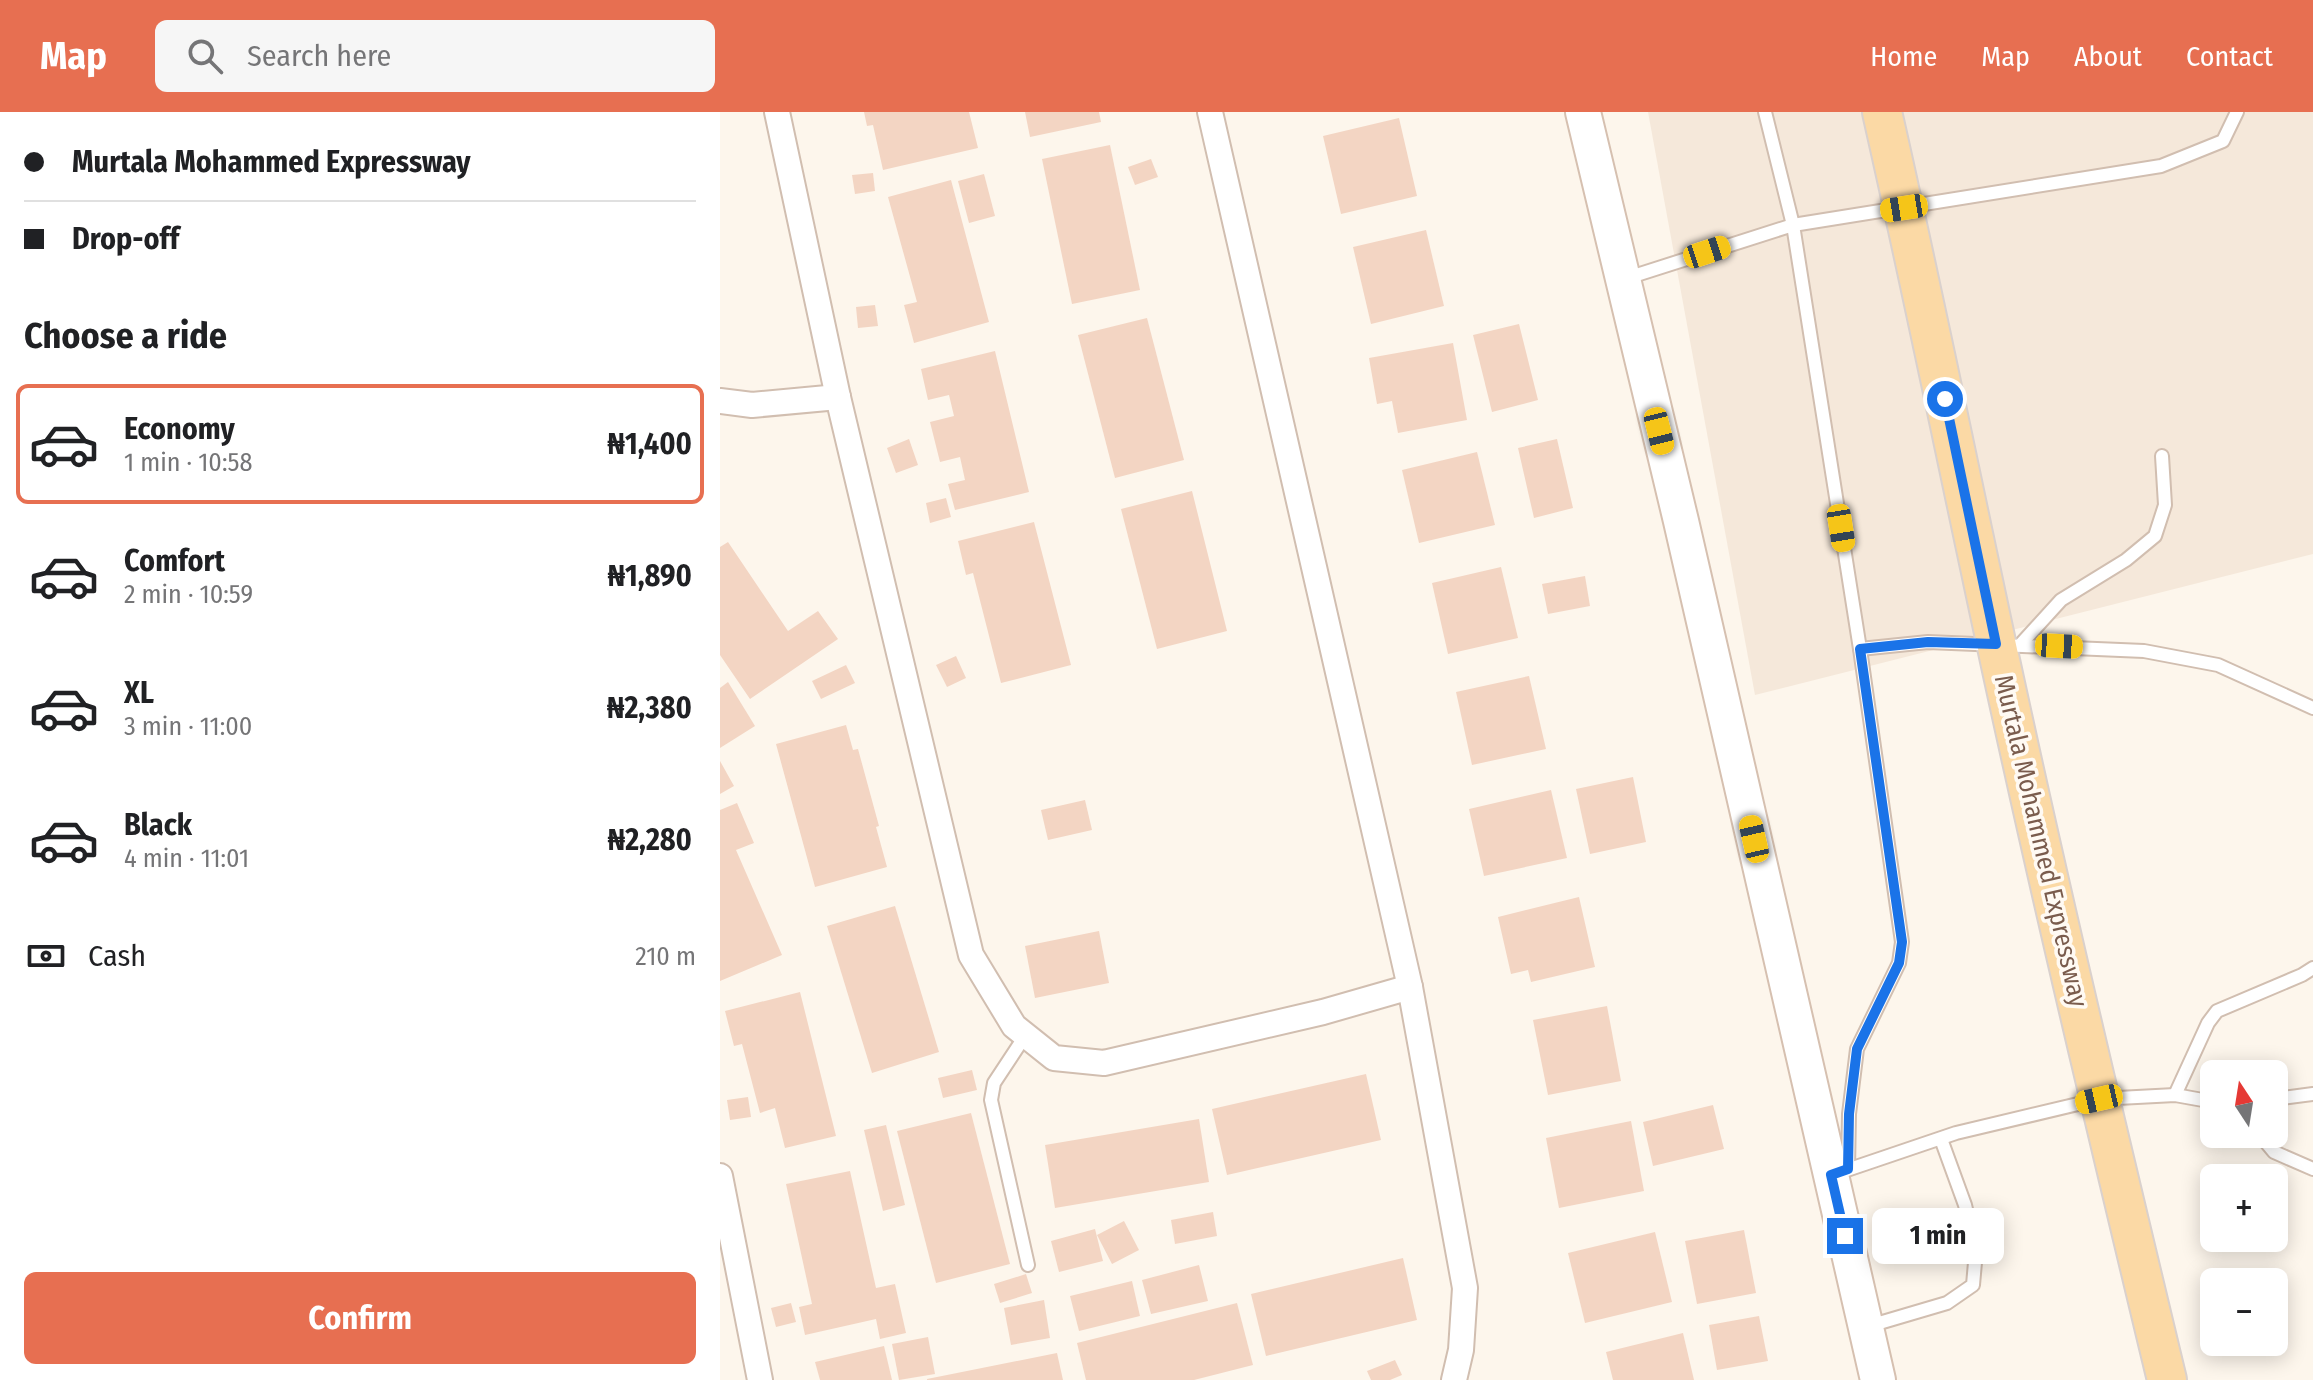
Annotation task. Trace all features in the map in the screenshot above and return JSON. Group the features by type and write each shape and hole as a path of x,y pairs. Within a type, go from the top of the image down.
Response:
{"main road":[{"path":"1583,112 1840,1172 1878,1380"},
{"name":"Murtala Mohammed Expressway","path":"1882,112 2008,644 2099,1099 2167,1380"}],"street":[{"path":"777,112 838,397 971,955 1014,1026 1054,1058 1104,1063 1323,1012 1410,987"},
{"path":"1210,112 1410,987 1465,1288 1461,1350 1454,1380"},
{"path":"720,401 752,405 838,397"},
{"path":"720,1176 760,1380"}],"lane":[{"path":"1765,112 1793,225 1860,649 1902,942 1899,963 1857,1049 1840,1172 1941,1139 2099,1099 2175,1095 2200,1099"},
{"path":"1622,279 1793,225 2161,166 2223,141 2237,112"},
{"path":"2008,644 2061,600 2126,560 2155,536 2165,505 2162,456"},
{"path":"1860,649 1928,642 2144,651 2218,665 2313,708"},
{"path":"2175,1095 2208,1023 2217,1011 2313,968"},
{"path":"1025,1036 994,1083 991,1100 1028,1265"},
{"path":"2288,1097 2313,1094"},
{"path":"1866,1327 1947,1303 1973,1285 1976,1251 1965,1205 1941,1139"},
{"path":"2271,1148 2313,1169"}],"shaded area":[{"path":"1648,112 2313,112 2313,554 1755,695"}],"building":[{"path":"864,112 969,112 978,148 883,170 873,125 867,126"},
{"path":"1025,112 1099,112 1101,122 1030,137"},
{"path":"1399,118 1417,196 1341,214 1323,136"},
{"path":"1110,145 1140,290 1072,304 1042,159"},
{"path":"1151,159 1158,177 1135,185 1128,167"},
{"path":"873,173 875,191 855,194 852,175"},
{"path":"984,174 995,216 969,223 958,181"},
{"path":"951,180 989,322 914,343 904,305 917,302 888,197"},
{"path":"1426,230 1444,306 1371,324 1353,247"},
{"path":"875,305 878,326 858,328 856,307"},
{"path":"1147,318 1184,460 1115,478 1078,335"},
{"path":"1519,324 1538,400 1492,412 1473,335"},
{"path":"1453,343 1467,420 1398,433 1392,401 1377,404 1369,358"},
{"path":"995,351 1029,492 955,510 948,484 965,480 960,457 940,462 930,422 954,416 949,395 928,400 921,369"},
{"path":"909,439 918,465 896,473 887,448"},
{"path":"1557,439 1573,508 1534,518 1518,448"},
{"path":"1477,452 1495,525 1419,543 1402,470"},
{"path":"1192,491 1227,631 1157,649 1121,509"},
{"path":"946,498 951,517 930,523 926,503"},
{"path":"1034,522 1071,665 1001,683 973,573 966,575 958,541"},
{"path":"728,542 788,631 818,611 838,639 750,699 720,655 720,547"},
{"path":"1501,567 1518,638 1448,654 1432,583"},
{"path":"1585,576 1590,606 1548,614 1542,584"},
{"path":"956,656 966,678 947,687 936,665"},
{"path":"846,665 855,683 821,699 812,681"},
{"path":"1529,676 1546,749 1472,765 1456,692"},
{"path":"728,682 755,726 720,748 720,688"},
{"path":"846,725 853,750 858,749 887,867 815,887 776,744"},
{"path":"720,761 734,786 720,794"},
{"path":"1633,777 1646,842 1590,854 1576,789"},
{"path":"1551,790 1567,858 1484,876 1469,809"},
{"path":"1085,800 1092,830 1048,840 1041,810"},
{"path":"737,803 754,843 736,850 782,955 720,981 720,810"},
{"path":"1579,897 1595,967 1531,982 1528,970 1511,974 1498,917"},
{"path":"895,906 939,1052 872,1073 827,926"},
{"path":"1099,931 1109,983 1035,998 1025,946"},
{"path":"800,992 836,1136 785,1148 775,1108 760,1113 742,1044 734,1046 725,1011"},
{"path":"1607,1006 1621,1081 1548,1095 1533,1020"},
{"path":"972,1070 977,1090 943,1098 938,1078"},
{"path":"1366,1074 1381,1140 1227,1175 1212,1109"},
{"path":"748,1097 751,1117 730,1120 727,1100"},
{"path":"1713,1105 1724,1149 1653,1166 1643,1122"},
{"path":"971,1113 1010,1264 936,1283 897,1131"},
{"path":"1199,1119 1209,1182 1055,1208 1045,1145"},
{"path":"1631,1121 1644,1191 1559,1208 1546,1138"},
{"path":"886,1125 905,1205 883,1211 864,1130"},
{"path":"850,1171 876,1288 895,1284 906,1333 880,1339 876,1319 805,1335 799,1307 812,1304 786,1184"},
{"path":"1213,1212 1217,1236 1175,1244 1171,1220"},
{"path":"1124,1221 1139,1250 1112,1264 1097,1235"},
{"path":"1095,1229 1103,1261 1059,1272 1051,1241"},
{"path":"1744,1230 1756,1293 1697,1304 1685,1241"},
{"path":"1655,1232 1672,1302 1585,1323 1568,1253"},
{"path":"1403,1258 1417,1320 1266,1356 1251,1294"},
{"path":"1199,1265 1208,1301 1151,1314 1142,1280"},
{"path":"1026,1274 1032,1293 1000,1303 994,1284"},
{"path":"1132,1281 1140,1316 1079,1331 1070,1296"},
{"path":"1044,1300 1050,1338 1011,1345 1004,1308"},
{"path":"791,1303 796,1322 776,1327 771,1308"},
{"path":"1237,1303 1253,1365 1194,1380 1086,1380 1077,1343"},
{"path":"1759,1316 1768,1361 1717,1370 1709,1325"},
{"path":"1683,1333 1694,1380 1613,1380 1606,1352"},
{"path":"928,1337 935,1374 899,1380 892,1344"},
{"path":"884,1346 892,1380 820,1380 815,1362"},
{"path":"1057,1353 1063,1380 927,1380 927,1379"},
{"path":"1395,1360 1402,1375 1390,1380 1371,1380 1367,1371"}],"route":[{"path":"1845,1236 1831,1175 1848,1169 1849,1114 1857,1049 1899,963 1902,942 1860,649 1928,642 1996,644 1945,399"}]}
